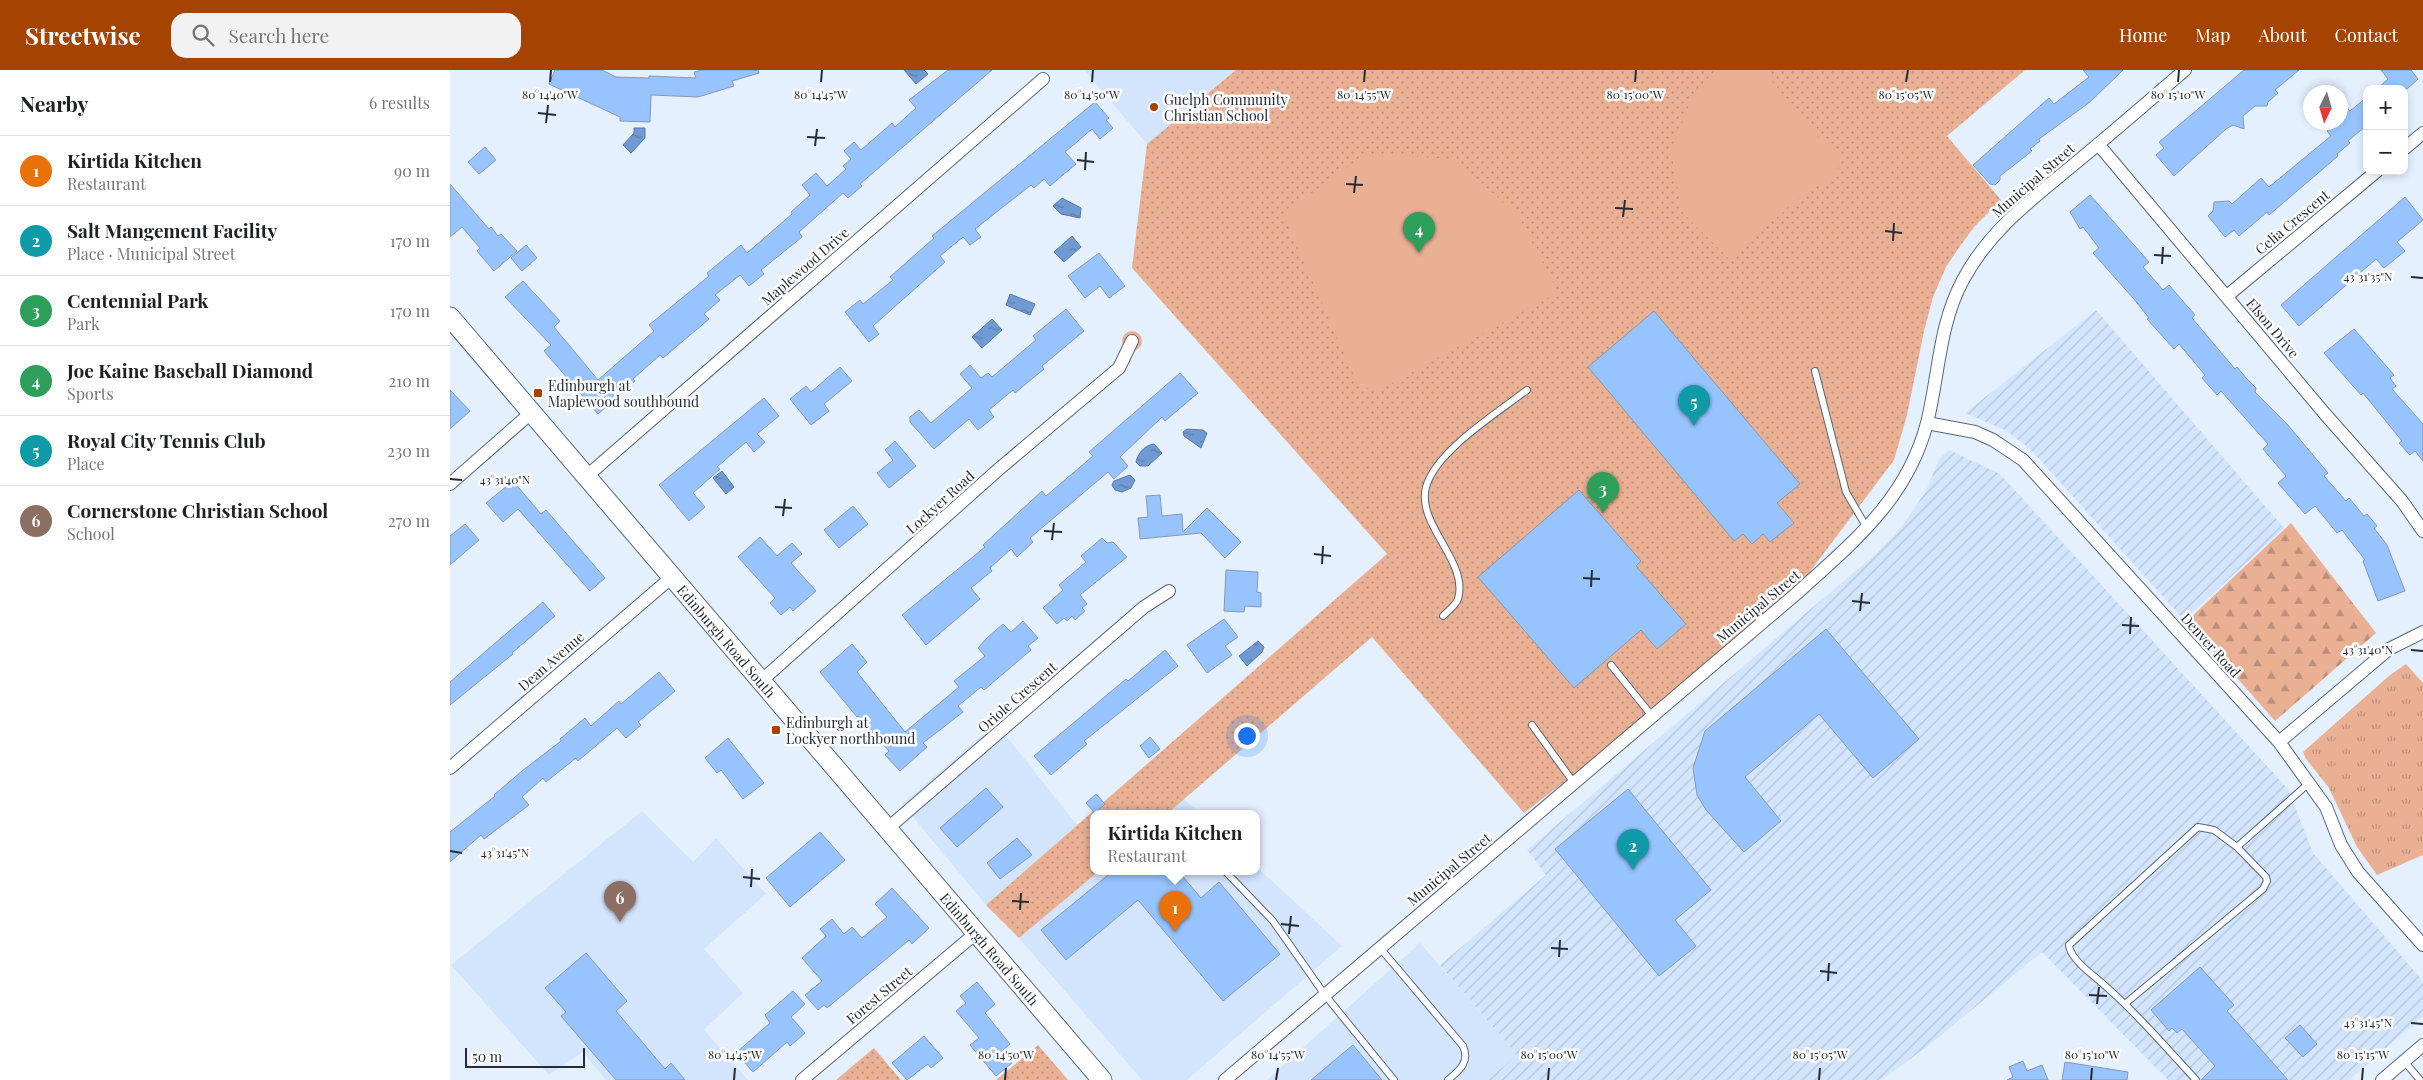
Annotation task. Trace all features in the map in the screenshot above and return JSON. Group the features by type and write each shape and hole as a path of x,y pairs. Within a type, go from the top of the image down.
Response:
{"main road":[{"name":"Edinburgh Road South","path":"450,317 1102,1080"}],"street":[{"name":"Municipal Street","path":"1225,1080 1796,594 1868,529 1893,499 1914,462 1927,422 1943,337 1952,303 1963,279 1981,252 2007,220 2185,70"},
{"name":"Maplewood Drive","path":"587,476 1043,79"},
{"path":"2408,146 2423,133"},
{"name":"Elson Drive","path":"2098,144 2402,501 2423,531"},
{"name":"Celia Crescent","path":"2227,296 2372,175"},
{"name":"Lockyer Road","path":"762,682 999,470 1119,368 1132,341"},
{"path":"450,484 532,412"},
{"name":"Denver Road","path":"1927,422 1975,432 1993,440 2023,460 2279,742 2326,806 2341,845 2358,872 2423,945"},
{"name":"Dean Avenue","path":"450,768 672,578"},
{"name":"Oriole Crescent","path":"887,829 1144,607 1169,591"},
{"path":"2279,742 2390,649 2423,632"},
{"name":"Forest Street","path":"802,1080 976,933"},
{"path":"2382,1080 2423,1045"}],"lane":[{"path":"1815,371 1846,492 1868,529"},
{"path":"1443,616 1458,601 1459,582 1450,558 1428,514 1425,498 1426,486 1448,451 1527,390"},
{"path":"1611,665 1652,716"},
{"path":"1532,725 1574,783"},
{"path":"2237,847 2309,783"},
{"path":"2126,1003 2263,889 2267,881 2266,877 2237,847 2214,830 2198,827 2069,945 2070,952 2092,975 2126,1003 2196,1080"},
{"path":"1230,875 1273,921 1325,995 1394,1080"},
{"path":"1380,948 1464,1046 1466,1056 1461,1070 1448,1080"},
{"path":"2404,1061 2420,1080"}],"shaded area":[{"name":"Guelph Community Christian School","path":"1084,70 1236,70 1147,144"},
{"path":"2096,310 2284,528 2184,620 2031,450 2007,431 1965,413"},
{"path":"1949,450 2000,474 2288,789 2313,853 2423,981 2423,1016 2349,1080 2168,1080 2042,952 1928,1046 1882,1080 1488,1080 1517,1055 1440,965 1546,875 1527,850 1879,551 1902,526 1926,491 1939,459"},
{"path":"996,723 1077,825 986,905 902,804"},
{"path":"1184,799 1196,810 1171,810"},
{"path":"642,811 693,862 716,838 766,894 704,949 743,993 704,1030 748,1080 606,1080 583,1052 549,1075 451,965"},
{"path":"1260,870 1342,946 1187,1080 1142,1080 1019,938 1094,875 1260,875"},
{"path":"1420,943 1517,1055 1488,1080 1267,1080"}],"green space":[{"path":"1236,70 2025,70 1947,136 2001,200 1974,227 1958,249 1946,267 1933,297 1907,415 1894,460 1772,622 1524,813 1372,637 1171,810 1095,810 1387,554 1132,268 1147,144"},
{"path":"1716,70 1763,70 1819,138 1825,137 1840,155 1839,167 1824,185 1815,183 1730,260 1682,212 1671,152 1694,92"},
{"path":"1365,154 1453,159 1517,214 1558,292 1378,391 1358,385 1283,214"},
{"path":"1132,331 1139,334 1142,341 1139,348 1132,351 1125,348 1122,341 1125,334"},
{"path":"2291,523 2376,633 2275,721 2187,621"},
{"path":"2406,664 2423,683 2423,855 2377,875 2357,847 2329,788 2306,759 2303,752 2390,675"},
{"path":"1090,814 1090,875 1094,875 1019,938 986,905"},
{"path":"1038,1045 1068,1080 996,1080"},
{"path":"874,1048 901,1080 836,1080"}],"water":[{"path":"904,70 924,70 928,74 916,84"},
{"path":"634,128 645,128 645,138 631,153 623,145 634,133"},
{"path":"1062,198 1081,208 1080,218 1061,214 1053,206"},
{"path":"1072,236 1081,247 1064,262 1054,252"},
{"path":"1010,294 1035,304 1030,315 1006,305"},
{"path":"992,319 1002,330 982,348 972,337"},
{"path":"1187,429 1203,430 1207,433 1201,448 1184,436 1183,432"},
{"path":"1154,444 1162,453 1148,466 1140,466 1136,462 1140,453 1148,446"},
{"path":"722,471 734,487 726,494 713,478"},
{"path":"1130,475 1135,480 1131,488 1122,492 1115,490 1112,485 1114,481"},
{"path":"1258,641 1264,647 1262,652 1247,666 1239,656"}],"building":[{"path":"555,70 602,70 616,77 649,78 649,76 696,78 694,72 702,70 758,70 759,73 732,81 734,86 698,97 651,95 650,122 620,121 620,117 549,84"},
{"path":"948,70 992,70 860,184 862,186 848,198 843,193 799,232 802,237 761,270 764,274 749,286 740,275 715,295 720,300 704,314 709,319 663,358 660,355 633,379 635,381 598,414 544,351 551,345 505,297 523,281 560,321 554,327 598,380 654,331 649,325 709,276 707,273 741,245 747,253 792,214 791,212 810,195 802,185 816,173 827,186 846,169 843,166 851,159 844,151 854,142 861,150 892,123 895,127 916,108 909,100"},
{"path":"2083,70 2123,70 2090,102 2039,139 2040,141 2030,149 2032,151 2000,176 2000,180 1995,185 1990,184 1973,165 2049,98 2054,104 2089,77"},
{"path":"2244,70 2299,70 2275,90 2278,93 2268,102 2267,106 2255,106 2243,116 2244,129 2233,125 2226,129 2174,176 2156,155 2164,148 2159,142"},
{"path":"2381,70 2411,70 2418,79 2408,88 2408,85 2381,85 2388,79"},
{"path":"2363,100 2363,128 2348,141 2350,143 2337,154 2338,156 2269,215 2267,212 2239,236 2234,230 2225,237 2208,216 2213,211 2214,202 2229,201 2232,204 2261,178 2269,187 2331,136 2327,131 2348,130 2348,109 2350,111"},
{"path":"1095,102 1109,118 1106,120 1113,128 1100,139 1092,129 1065,152 1076,164 1050,186 1044,179 1034,188 1031,185 975,229 981,237 970,245 963,237 940,256 945,262 873,326 879,334 869,342 845,312 860,300 863,304 893,280 890,277 934,238 932,236"},
{"path":"485,147 496,160 479,174 468,162"},
{"path":"450,184 489,229 491,227 498,236 501,234 517,251 494,271 477,251 480,248 462,227 450,237"},
{"path":"2090,195 2149,262 2143,267 2163,290 2169,285 2195,315 2192,318 2235,369 2237,367 2256,388 2255,392 2287,424 2328,473 2324,476 2346,501 2349,498 2364,516 2367,514 2377,526 2374,528 2387,545 2405,591 2378,601 2363,561 2365,560 2342,530 2337,533 2315,506 2305,514 2278,483 2286,476 2263,449 2268,444 2221,391 2217,395 2202,378 2205,375 2179,344 2174,349 2147,319 2149,318 2133,298 2093,253 2099,248 2083,227 2080,229 2070,212"},
{"path":"2405,197 2423,220 2397,242 2405,251 2384,268 2376,259 2299,326 2281,305"},
{"path":"526,245 537,258 522,271 511,258"},
{"path":"1099,253 1125,286 1109,298 1100,286 1085,298 1068,276"},
{"path":"1066,309 1084,331 1042,366 1044,369 1015,393 1013,390 989,410 994,417 978,430 969,419 934,449 910,422 910,417 919,410 931,423 972,388 960,374 970,365 981,378 988,373 992,377 1036,340 1033,336"},
{"path":"1654,311 1800,484 1777,503 1794,523 1770,542 1763,534 1752,544 1743,534 1734,541 1588,367"},
{"path":"2354,329 2394,375 2390,378 2396,386 2392,389 2423,424 2423,461 2415,451 2410,455 2399,443 2402,441 2363,393 2361,395 2324,353"},
{"path":"840,367 852,381 824,404 829,411 811,425 790,399 806,386 811,392"},
{"path":"1180,373 1198,393 1165,421 1162,417 1120,457 1128,466 1114,479 1108,472 1030,538 1033,542 1017,557 1011,549 990,568 992,571 971,588 980,599 926,645 902,615 985,547 983,545 1042,491 1046,496 1093,456 1089,452"},
{"path":"450,390 470,411 450,429"},
{"path":"764,398 779,416 757,434 765,442 754,452 746,442 717,467 720,469 693,493 705,507 689,521 659,485"},
{"path":"895,441 916,466 889,488 877,473 893,460 885,450"},
{"path":"513,481 541,514 546,510 605,578 590,591 518,509 503,522 486,503"},
{"path":"1579,490 1641,561 1636,566 1686,624 1657,649 1641,630 1574,688 1478,577"},
{"path":"1160,495 1162,516 1182,514 1183,532 1207,508 1241,542 1225,558 1201,533 1140,539 1138,518 1148,517 1146,496"},
{"path":"853,506 868,524 839,548 824,530"},
{"path":"465,524 479,540 450,565 450,536"},
{"path":"760,537 777,556 792,543 802,554 791,563 816,591 793,611 790,607 781,615 770,603 775,598 738,557"},
{"path":"1102,538 1107,543 1113,542 1127,557 1080,595 1087,604 1082,608 1085,611 1075,620 1072,616 1067,621 1064,618 1057,624 1043,608 1063,590 1059,585 1086,562 1081,556"},
{"path":"1226,570 1258,572 1257,592 1261,593 1261,607 1245,606 1244,612 1224,611"},
{"path":"543,602 555,616 513,654 450,705 450,682"},
{"path":"1224,619 1238,637 1225,646 1232,655 1207,673 1187,645"},
{"path":"1023,621 1038,638 1028,646 1031,650 984,690 981,687 958,706 963,712 923,743 927,747 900,771 885,755 889,751 857,717 820,672 852,644 867,662 857,672 905,732 959,687 954,681 985,656 978,648 987,638 1003,624 1011,632"},
{"path":"1826,629 1919,739 1873,778 1819,714 1745,777 1781,821 1744,852 1706,810 1697,795 1693,768 1705,731"},
{"path":"1165,650 1178,666 1084,741 1087,744 1051,775 1034,756 1126,679 1128,681"},
{"path":"659,672 675,691 638,722 641,725 626,738 617,728 578,761 576,758 546,782 543,778 522,797 529,805 484,839 481,835 450,862 450,832 495,796 522,771 561,741 560,739 585,718 591,726 619,701 621,704"},
{"path":"1150,737 1160,749 1149,758 1140,746"},
{"path":"728,738 764,783 743,799 721,770 717,773 705,758"},
{"path":"986,788 1003,807 957,847 940,828"},
{"path":"1628,789 1711,890 1675,920 1696,946 1659,976 1555,849"},
{"path":"1096,794 1105,804 1098,810 1092,810 1086,803"},
{"path":"820,832 845,860 790,907 766,878"},
{"path":"1017,838 1032,855 1000,879 987,863"},
{"path":"1108,875 1181,875 1201,898 1219,882 1280,954 1223,1001 1138,900 1066,960 1041,930"},
{"path":"892,888 929,928 912,944 909,940 827,1008 824,1005 818,1010 805,995 822,981 802,958 826,936 820,929 832,919 844,934 852,927 862,938 887,917 875,904"},
{"path":"586,953 627,1001 616,1011 665,1069 671,1063 685,1080 616,1080 561,1016 566,1012 545,988"},
{"path":"2200,967 2234,1005 2227,1011 2288,1080 2201,1080 2215,1066 2182,1029 2177,1033 2172,1028 2169,1031 2151,1010"},
{"path":"977,982 995,1004 985,1013 1010,1044 1002,1051 1012,1063 996,1076 970,1045 979,1038 956,1011 966,1003 960,996"},
{"path":"793,991 805,1004 791,1017 805,1033 790,1046 787,1042 753,1072 736,1053 770,1023 765,1015"},
{"path":"2300,1025 2317,1044 2303,1057 2285,1038"},
{"path":"924,1036 943,1058 931,1068 928,1064 907,1080 892,1063"},
{"path":"1353,1045 1382,1080 1311,1080 1342,1054"},
{"path":"2023,1061 2027,1071 2042,1065 2048,1080 2007,1080 2013,1077 2009,1067"},
{"path":"2065,1062 2128,1072 2127,1080 2062,1080"}],"place":[{"name":"Guelph Community Christian School","path":"1154,107"},
{"name":"Joe Kaine Baseball Diamond","path":"1419,253"},
{"name":"Edinburgh at Maplewood southbound","path":"538,393"},
{"name":"Royal City Tennis Club","path":"1694,426"},
{"name":"Centennial Park","path":"1603,513"},
{"name":"Edinburgh at Lockyer northbound","path":"776,730"},
{"name":"Salt Mangement Facility","path":"1633,870"},
{"name":"Cornerstone Christian School","path":"620,922"},
{"name":"Kirtida Kitchen","path":"1175,932"}]}
